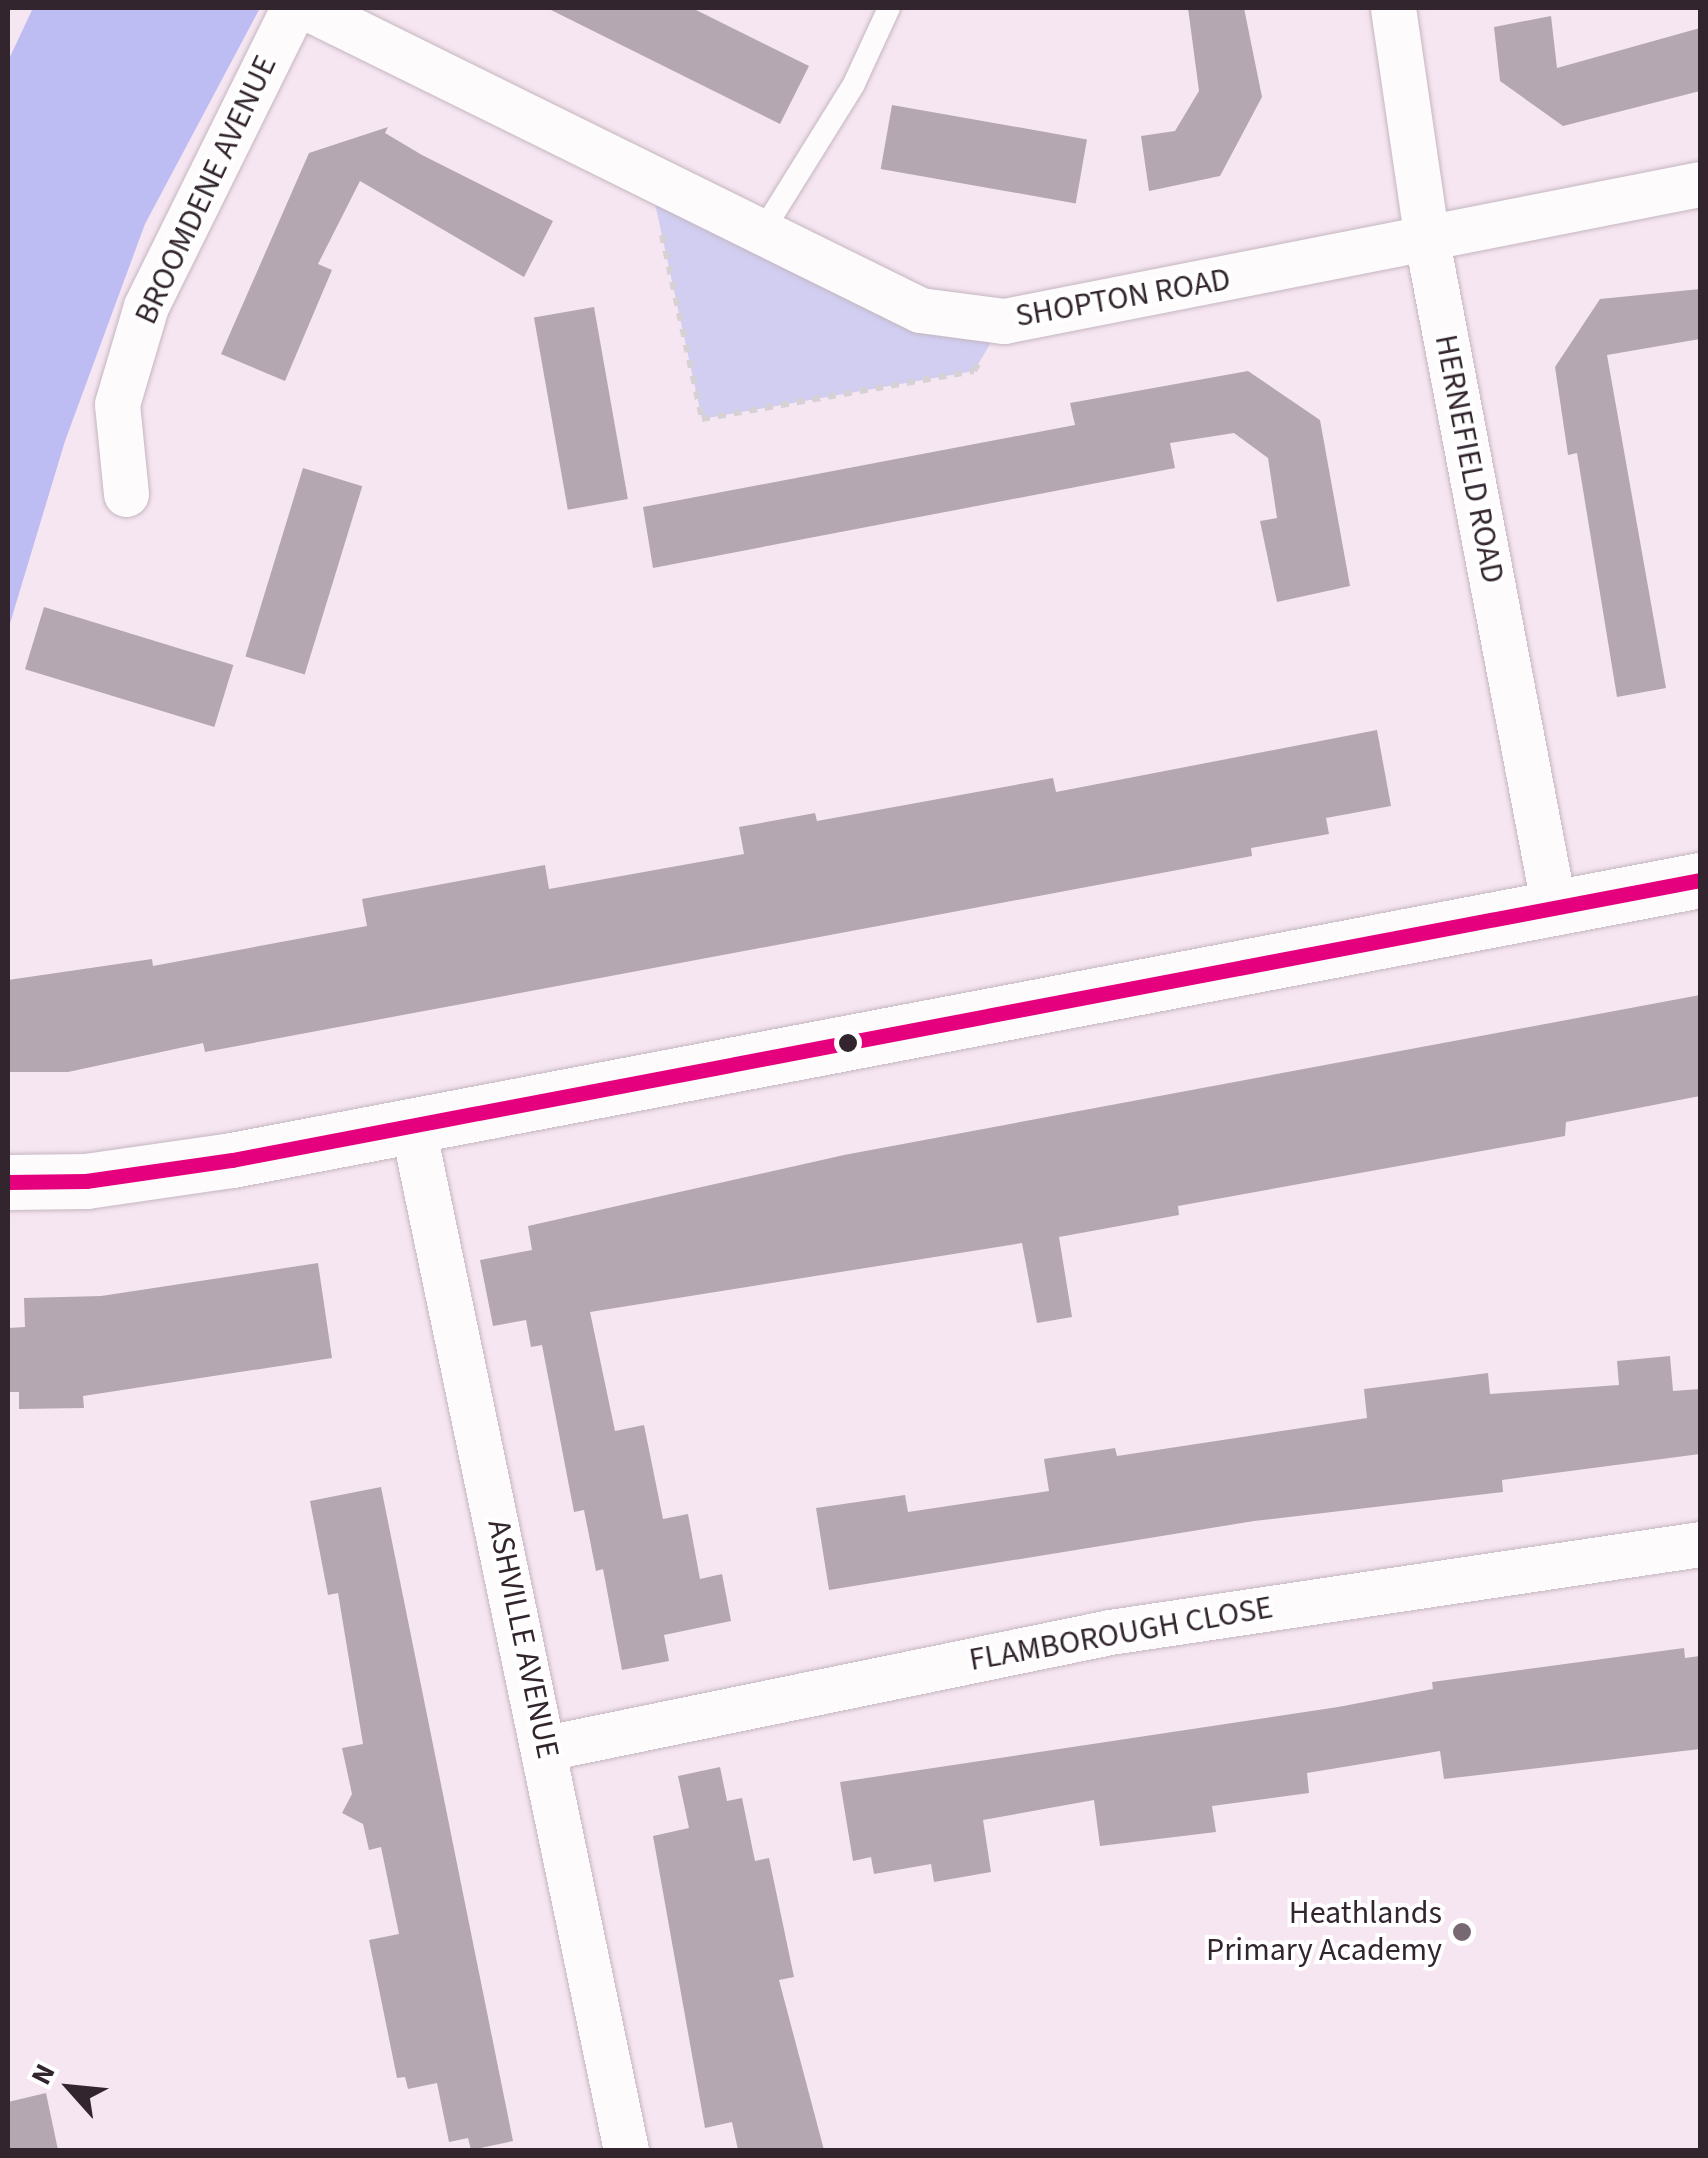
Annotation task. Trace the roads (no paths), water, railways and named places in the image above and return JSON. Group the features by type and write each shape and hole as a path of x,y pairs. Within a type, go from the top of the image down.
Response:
{"street":[{"name":"BROOMDENE AVENUE","path":"126,494 116,404 146,306 293,8"},
{"name":"SHOPTON ROAD","path":"308,8 920,310 1004,321 1427,242 1700,184"},
{"name":"HERNEFIELD ROAD","path":"1393,8 1427,242 1554,908"},
{"path":"8,1182 86,1181 412,1128 1700,880"},
{"name":"ASHVILLE AVENUE","path":"412,1128 546,1748 626,2150"},
{"name":"FLAMBOROUGH CLOSE","path":"546,1748 1110,1632 1700,1544"}],"lane":[{"path":"762,232 854,86 889,8"}],"place":[{"name":"Heathlands Primary Academy","path":"1462,1932"}]}
